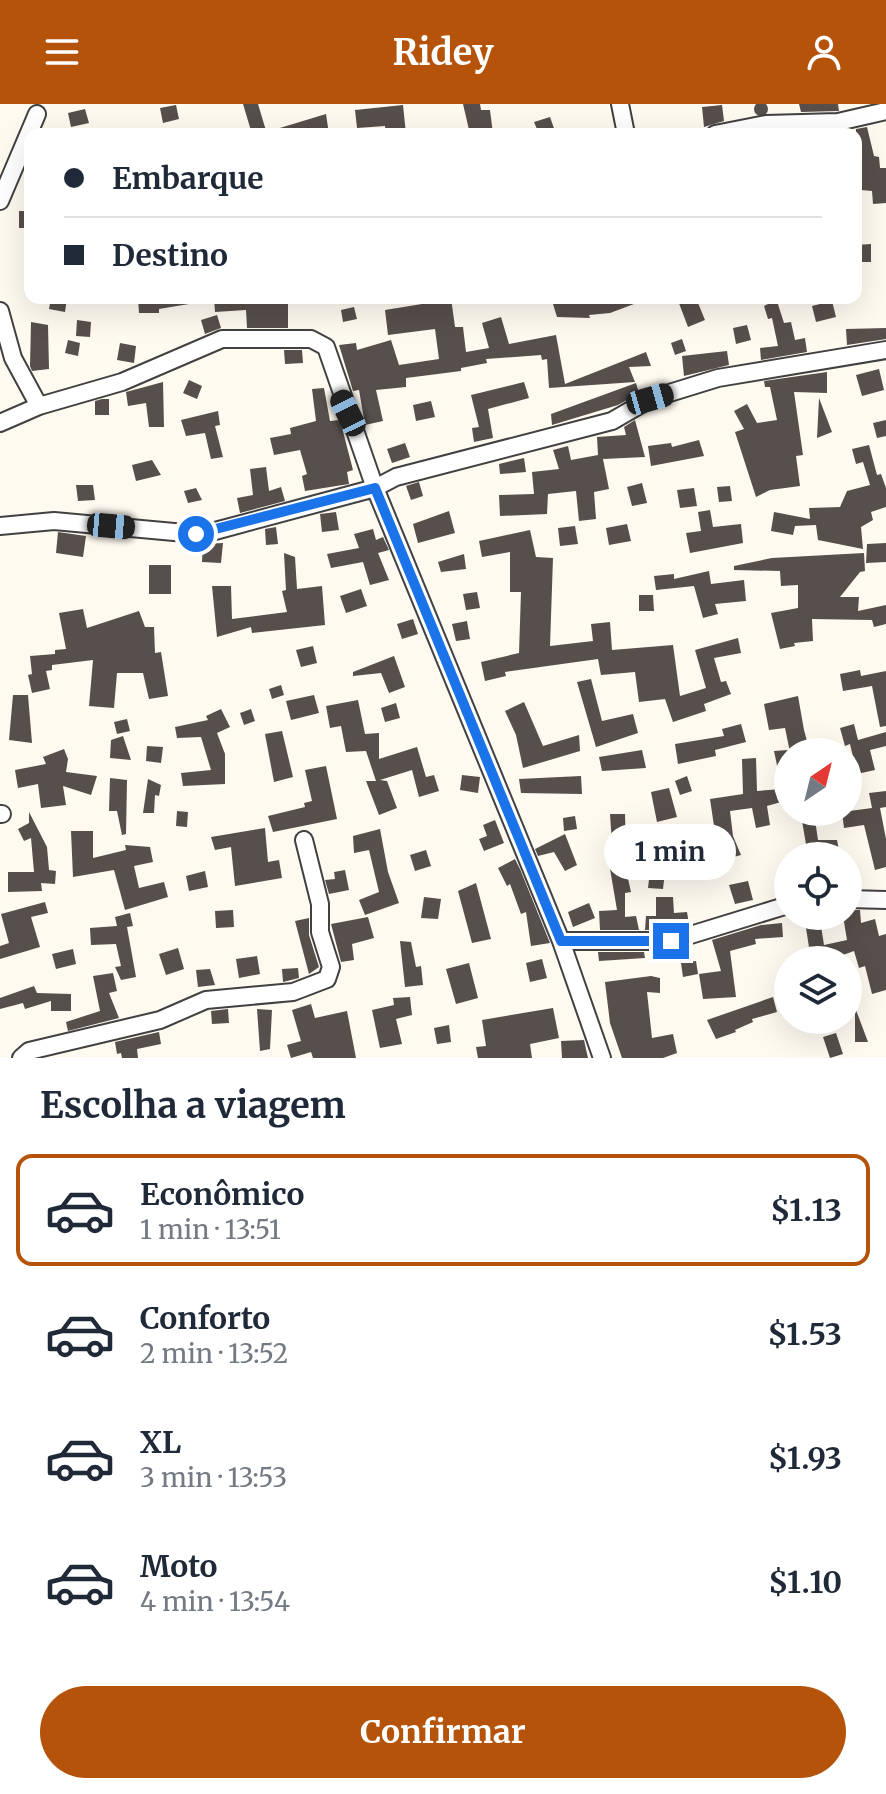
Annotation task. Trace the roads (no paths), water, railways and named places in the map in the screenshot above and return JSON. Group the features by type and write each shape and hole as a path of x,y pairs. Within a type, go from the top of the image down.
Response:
{"street":[{"path":"620,104 625,128"},
{"path":"746,128 766,124 838,122 886,111"},
{"path":"31,128 37,114"},
{"path":"0,201 24,145"},
{"path":"0,311 13,358 39,406"},
{"path":"0,423 39,406 122,382 222,339 311,339 326,347 375,488 561,941 602,1058"},
{"path":"0,526 54,521 196,534 375,488 396,477 612,421 650,399 718,378 886,350"},
{"path":"21,1058 29,1051 160,1020 206,1000 293,992 327,979 331,967 320,932 320,904 304,840"},
{"path":"862,899 886,900"},
{"path":"561,941 671,941 774,909"}]}
